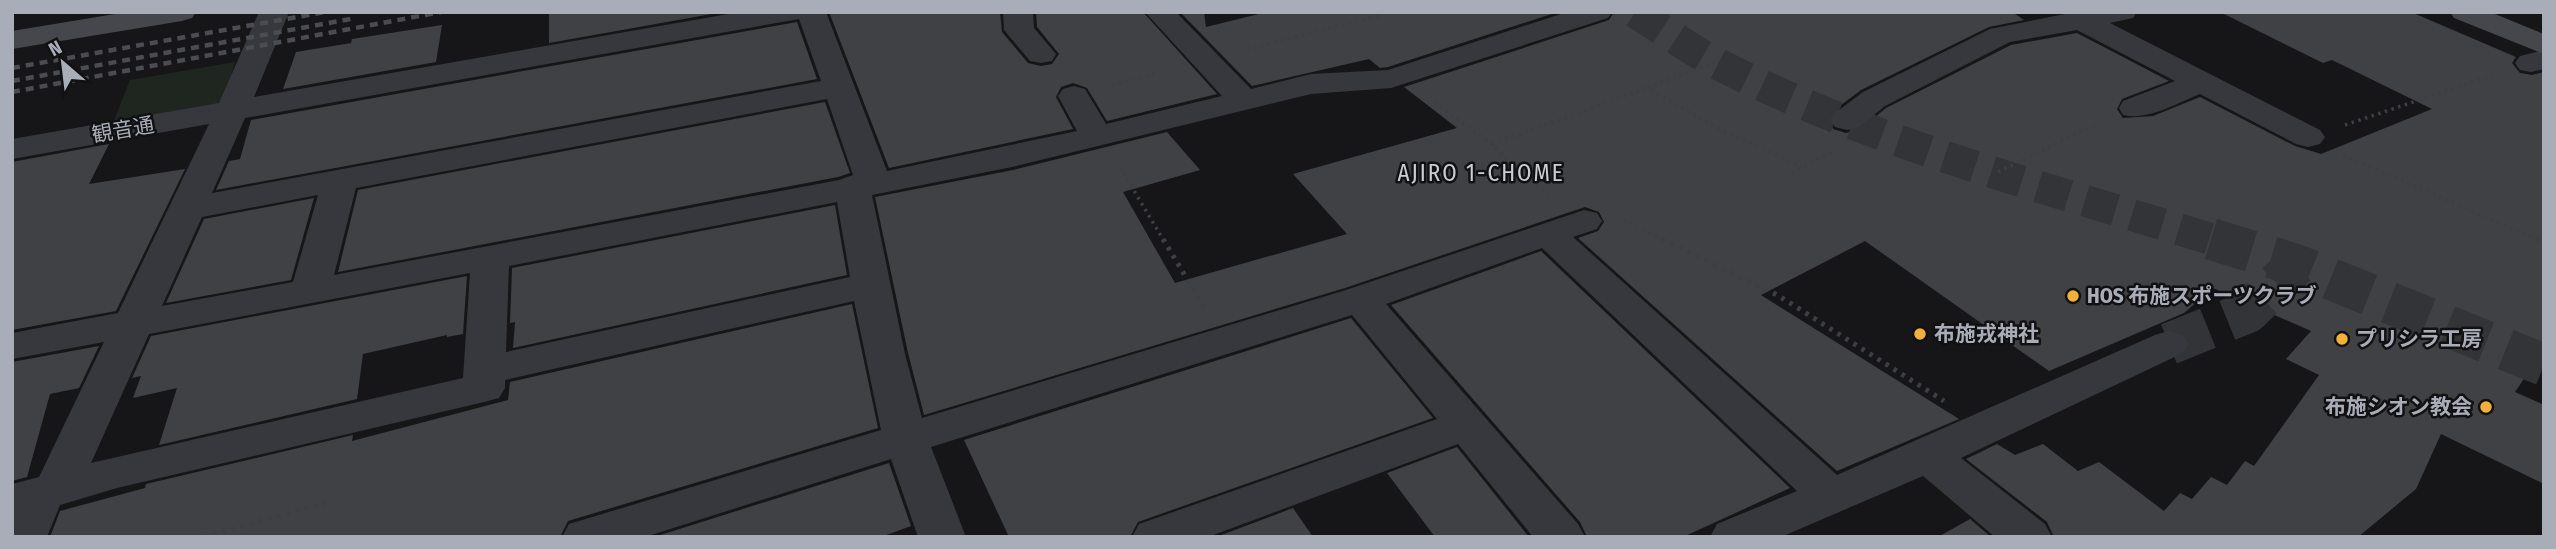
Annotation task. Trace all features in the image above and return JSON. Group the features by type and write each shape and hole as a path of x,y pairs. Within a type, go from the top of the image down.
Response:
{"street":[{"path":"12,40 182,12"},
{"path":"23,537 37,494 131,325 187,209 234,110 274,12"},
{"name":"観音通","path":"12,149 792,12"},
{"path":"811,12 873,180 852,186"},
{"path":"1018,12 1020,30 1041,54"},
{"path":"1159,12 1244,100"},
{"path":"12,346 490,258 1012,157 1311,85 1391,79 1598,12"},
{"path":"1847,120 1874,99 2001,35 2074,18 2123,12"},
{"path":"2464,12 2540,56"},
{"path":"2507,12 2544,27"},
{"path":"2074,18 2308,137"},
{"path":"2135,108 2201,82"},
{"path":"187,209 837,88"},
{"path":"1074,96 1096,136"},
{"path":"310,292 340,181"},
{"path":"852,186 905,438 942,537"},
{"path":"602,534 1360,299 1584,225 1831,496"},
{"path":"37,494 117,472 484,388 490,258"},
{"path":"485,370 871,285"},
{"path":"1360,299 1561,537"},
{"path":"1734,537 1927,455 2169,344"},
{"path":"1156,537 1468,424"},
{"path":"1927,455 2028,537"}],"path":[{"path":"1492,144 1715,62"},
{"path":"2308,137 2499,73"},
{"path":"1391,79 1422,93 1492,144 1514,169 1584,225 1779,296 1987,428"},
{"path":"1647,88 1723,131 1801,166"},
{"path":"1998,172 2073,134 2135,108"},
{"path":"1096,136 1121,169 1175,262 1227,340"},
{"path":"2308,137 2451,204 2544,242"},
{"path":"204,537 328,502"}],"shaded area":[{"path":"235,62 223,103 113,123 130,80"}],"building":[{"path":"549,12 723,12 549,43"},
{"path":"829,12 1000,12 1002,32 1028,63 1041,66 1052,64 1059,54 1037,27 1036,12 1143,12 1217,94 1107,121 1087,88 1073,83 1061,87 1056,97 1073,129 889,168"},
{"path":"1180,12 1204,12 1206,27 1267,12 1558,12 1388,67 1380,68 1369,59 1252,86"},
{"path":"1614,12 2012,12 2024,20 1989,27 1861,90 1833,111 1828,118 1833,129 1846,133 1861,129 1886,108 2011,45 2077,33 2169,81 2122,99 2117,109 2123,118 2153,116 2200,97 2295,146 2321,154 2432,109 2332,60 2323,63 2220,12 2411,12 2516,57 2512,63 2520,73 2532,75 2544,72 2544,349 2515,392 2544,405 2544,484 2441,434 2416,489 2358,537 2054,537 2047,522 1966,459 1997,444 2015,455 2043,444 2078,471 2099,462 2164,511 2180,493 2192,499 2211,477 2227,485 2245,461 2254,466 2319,375 2286,359 2311,331 2213,288 2184,313 2049,371 1865,241 1761,295 1959,419 1837,471 1578,238 1598,231 1604,222 1599,212 1585,207 1345,288 924,415 875,197 1013,170 1167,132 1200,170 1123,192 1175,283 1347,234 1293,174 1457,128 1404,87 1609,20"},
{"path":"797,22 817,79 216,190 229,161 240,159 251,120"},
{"path":"442,25 436,62 283,89 296,52 351,43 352,39"},
{"path":"825,102 850,173 338,272 358,190"},
{"path":"109,144 89,184 185,169 116,311 12,330 12,162"},
{"path":"314,198 291,280 166,303 204,219"},
{"path":"835,205 847,275 513,348 515,322 510,323 512,268"},
{"path":"1541,251 1790,488 1683,537 1587,537 1580,522 1391,305"},
{"path":"467,276 463,334 447,335 363,354 357,399 159,445 177,388 133,398 141,376 132,378 151,336"},
{"path":"852,304 878,428 568,521 560,537 50,537 60,511 145,488 146,484 353,435 352,441 508,400 510,382"},
{"path":"1351,318 1433,418 1138,522 1130,537 1009,537 964,440"},
{"path":"99,346 79,388 50,394 27,477 12,481 12,362"},
{"path":"1457,447 1529,537 1435,537 1387,473"},
{"path":"889,463 911,526 881,537 654,537"},
{"path":"1293,508 1313,537 1216,537"},
{"path":"1970,519 1991,537 1938,537"}],"tunnel":[{"path":"1635,12 1716,63 1836,117 2026,183 2217,241"},
{"path":"2211,239 2296,265 2544,365"},
{"path":"2169,344 2248,312 2296,265"}],"railway":[{"path":"12,68 325,12"},
{"path":"12,92 441,12"},
{"path":"12,81 356,18"}],"place":[{"name":"HOS 布施スポーツクラブ","path":"2073,296"},
{"name":"布施戎神社","path":"1920,334"},
{"name":"プリシラ工房","path":"2342,339"},
{"name":"布施シオン教会","path":"2486,407"}],"district":[{"name":"AJIRO 1-CHOME","path":"1481,173"}]}
